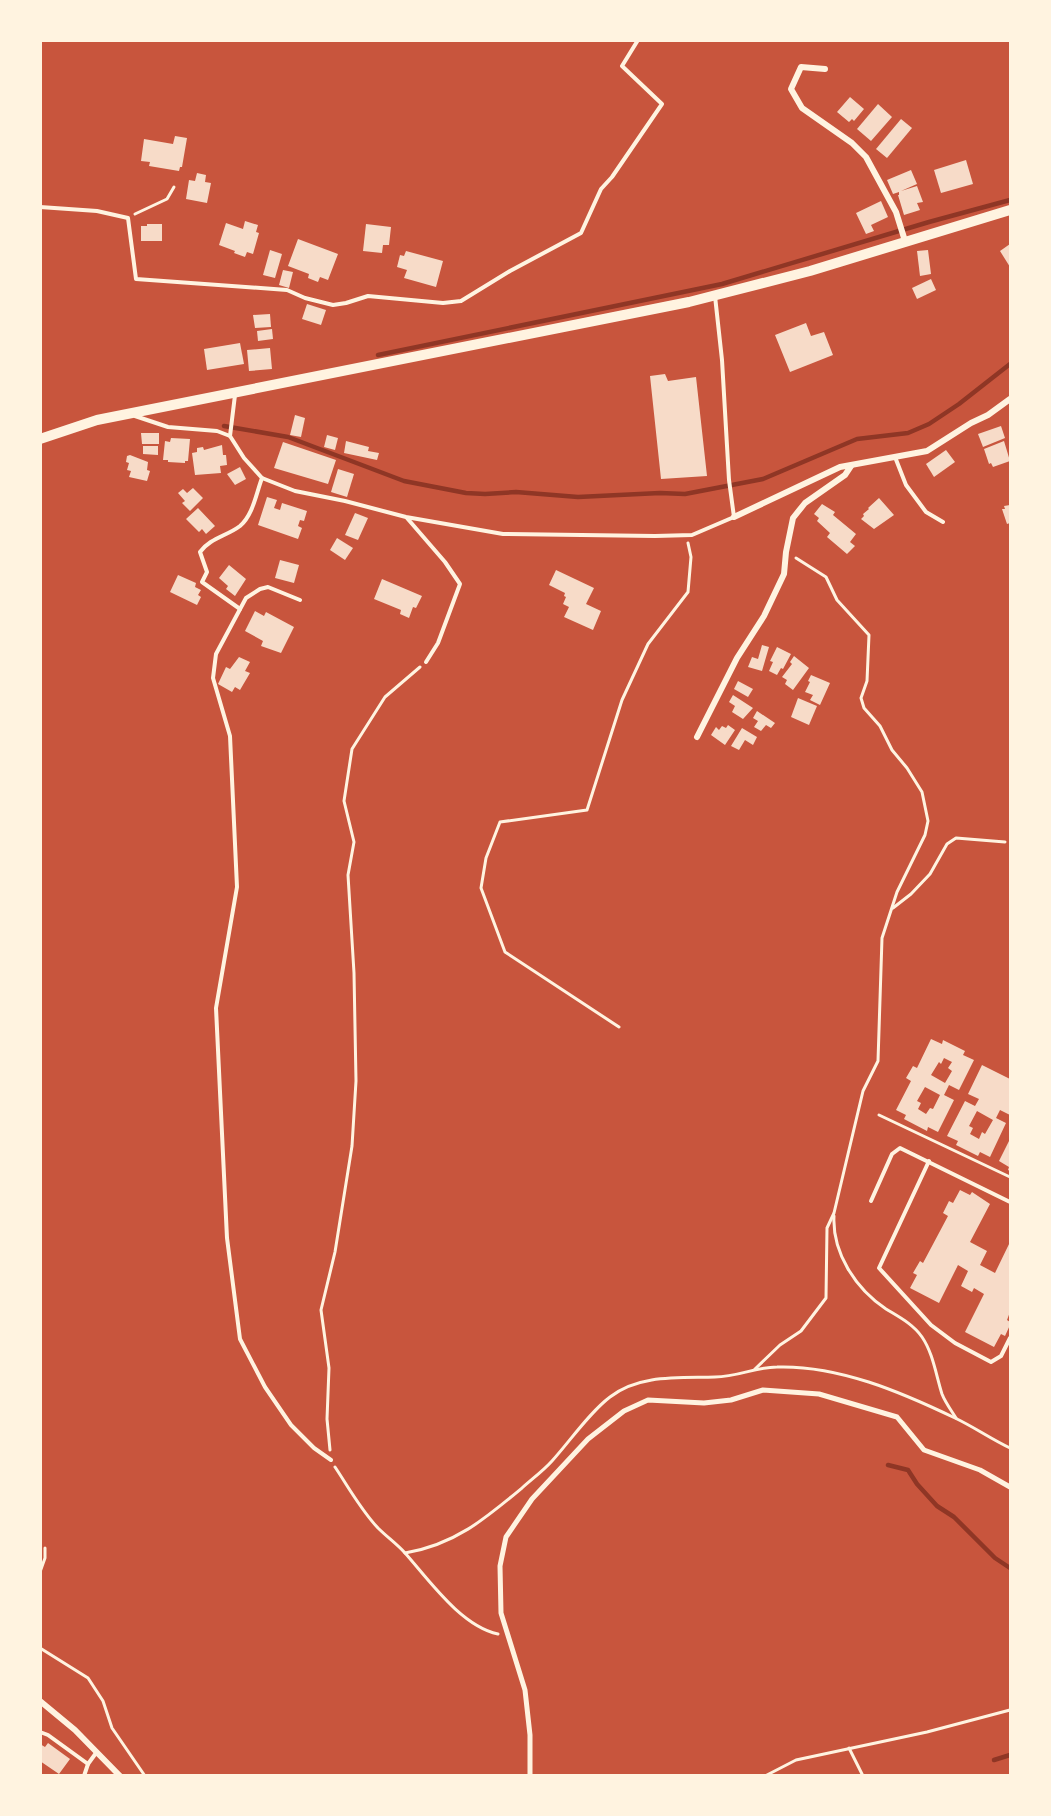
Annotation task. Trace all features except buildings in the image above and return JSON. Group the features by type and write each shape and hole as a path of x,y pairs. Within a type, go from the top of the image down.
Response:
{"street":[{"path":"825,69 801,67 791,89 802,108 852,142 866,157 882,184 904,238"},
{"path":"40,439 97,420 690,303 810,271 904,238 1011,210"},
{"path":"734,518 840,467 927,451 1011,399"},
{"path":"697,737 737,658 764,616 784,574 793,518 805,503 845,475 851,466"},
{"path":"530,1776 530,1735 525,1690 501,1613 500,1566 506,1537 532,1499 588,1439 624,1411 648,1400 704,1403 731,1400 763,1390 819,1394 897,1417 924,1450 980,1470 1011,1487"},
{"path":"40,1701 53,1710 120,1776"}],"lane":[{"path":"40,207 97,211 128,218 136,279 287,290 333,305 368,296 443,303 461,301 510,271 581,233 601,189 612,177 662,104 622,66 638,40"},
{"path":"235,394 230,435 244,458 262,478 295,491 406,517 503,534 692,535 734,518 715,296"},
{"path":"129,414 168,427 217,431 230,435"},
{"path":"895,456 906,485 926,512 943,522"},
{"path":"240,610 202,582 207,572 200,552 205,545 240,526 249,515 262,478"},
{"path":"406,517 445,562 460,584 438,644 426,662"},
{"path":"300,600 268,587 260,589 246,598 216,654 213,678 230,736 237,866 237,887 216,1008 222,1100 224,1187 233,1292 240,1339 265,1387 291,1425 314,1448 331,1460"},
{"path":"871,1201 892,1154 900,1148 1011,1202"},
{"path":"929,1161 879,1268 931,1325 955,1343 991,1362 1001,1356 1011,1338"},
{"path":"40,1732 48,1735 88,1764"},
{"path":"84,1776 88,1764 97,1752"}],"path":[{"path":"128,218 167,199 174,187"},
{"path":"619,1027 504,952 481,888 486,858 500,822 587,810 622,700 648,644 688,592 691,557 687,535"},
{"path":"754,1370 780,1345 801,1331 826,1298 827,1228 834,1213 863,1091 878,1061 882,938 905,873 925,835 928,821 922,792 892,750 880,726 864,708 861,698 867,681 869,635 837,600 826,577 807,564"},
{"path":"426,662 385,697 352,749 344,801 354,842 348,875 354,973 356,1081 352,1146 335,1252 321,1310 329,1368 327,1419 331,1460 356,1500 378,1527 405,1553 430,1585 464,1616 491,1633"},
{"path":"891,910 911,894 930,874 947,843 956,838 1005,842"},
{"path":"879,1115 1011,1177"},
{"path":"834,1213 837,1246 842,1258 869,1297 902,1318 923,1338 943,1396 957,1419"},
{"path":"405,1553 423,1550 468,1531 501,1506 550,1463 609,1397 625,1387 658,1378 732,1377 777,1366 801,1368 867,1381 957,1419 1011,1448"},
{"path":"40,1572 45,1558 45,1548"},
{"path":"40,1648 88,1678 103,1701 112,1728 145,1776"},
{"path":"765,1776 796,1760 927,1732 1011,1710"},
{"path":"849,1748 863,1776"}],"waterway":[{"path":"378,355 722,284 1010,200"},
{"path":"224,426 288,437 404,481 466,493 516,492 578,497 685,494 763,479 857,439 908,433 929,424 959,404 1010,364"},
{"path":"888,1465 908,1470 937,1506 954,1517 995,1558 1010,1568"},
{"path":"994,1760 1010,1755"}]}
